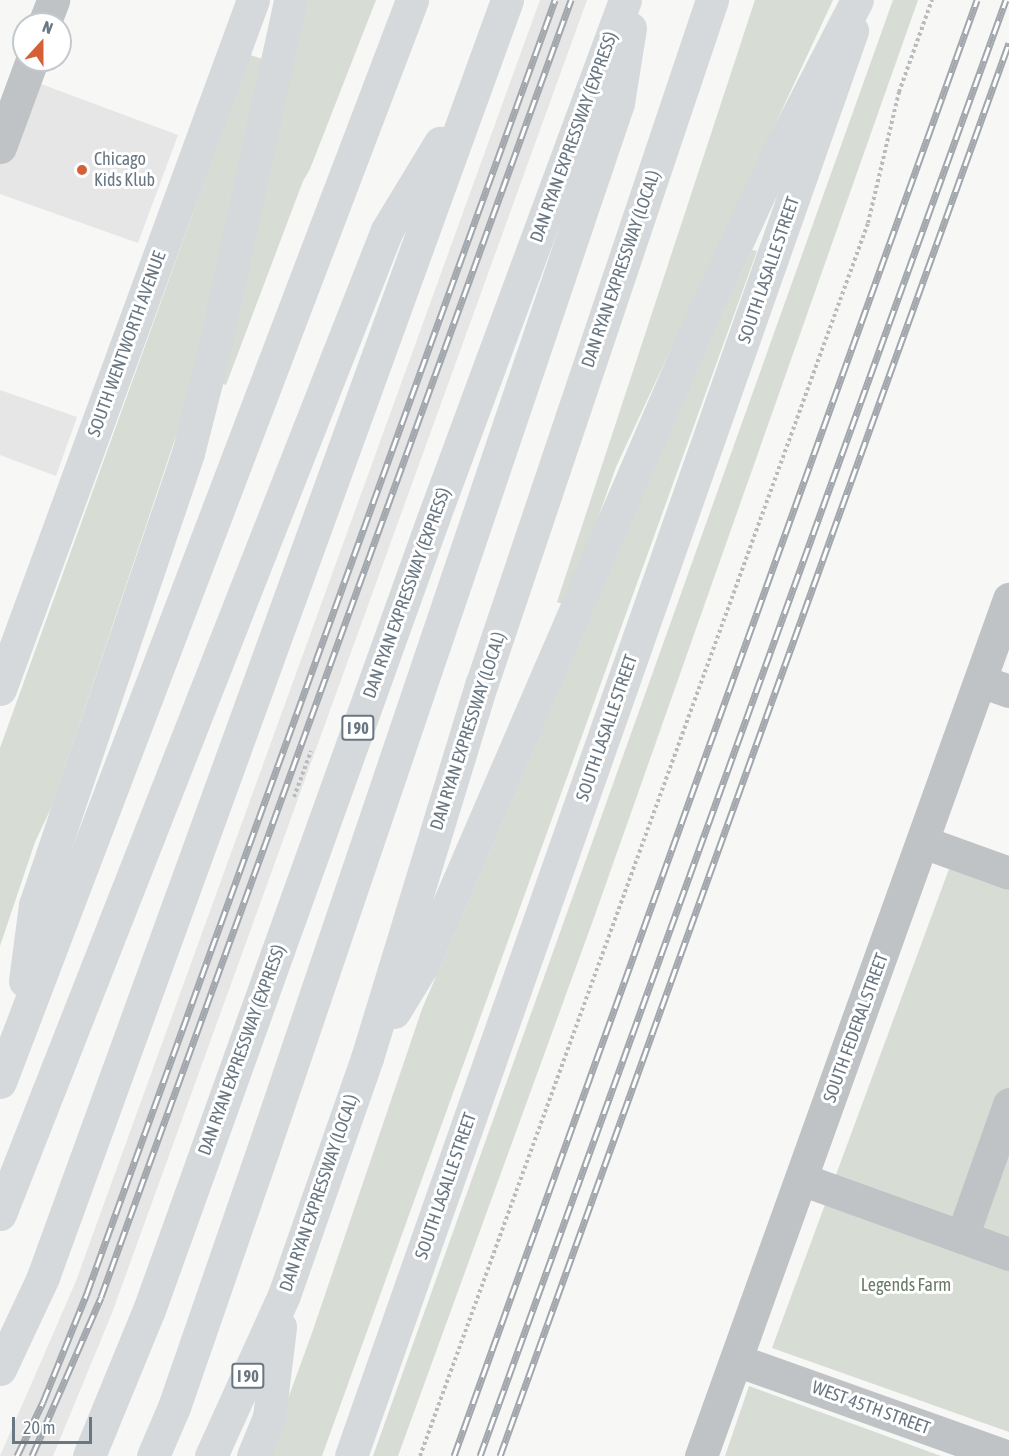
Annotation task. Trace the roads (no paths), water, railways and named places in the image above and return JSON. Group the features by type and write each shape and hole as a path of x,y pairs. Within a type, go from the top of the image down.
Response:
{"main road":[{"name":"SOUTH WENTWORTH AVENUE","path":"0,689 253,0"},
{"path":"18,1034 35,905 188,453 212,359 290,0"},
{"path":"0,1082 412,0"},
{"path":"0,1370 47,1266 507,0"},
{"name":"DAN RYAN EXPRESSWAY (EXPRESS)","path":"89,1456 149,1310 433,519 625,0"},
{"path":"153,1456 174,1407 259,1161 618,103 635,0"},
{"name":"DAN RYAN EXPRESSWAY (LOCAL)","path":"211,1456 284,1295 367,1058 482,683 712,0"},
{"path":"367,1058 422,966 693,337 777,155 857,0"},
{"name":"SOUTH LASALLE STREET","path":"351,1456 863,0"},
{"path":"0,1214 387,230 479,77"},
{"path":"253,1456 269,1417 284,1295"}],"street":[{"path":"0,147 28,72"},
{"name":"SOUTH FEDERAL STREET","path":"701,1456 923,842 994,686 1009,599"},
{"path":"923,842 1009,873"},
{"path":"962,1237 1009,1104"},
{"path":"801,1179 1009,1254"},
{"name":"WEST 45TH STREET","path":"736,1360 1006,1456"}],"railway":[{"path":"17,1456 43,1402 87,1293 555,0"},
{"path":"32,1456 101,1297 571,0"},
{"path":"454,1456 977,0"},
{"path":"480,1456 1006,0"},
{"path":"500,1456 1009,43"}],"place":[{"name":"Chicago Kids Klub","path":"82,170"}],"park label":[{"name":"Legends Farm","path":"906,1285"}]}
